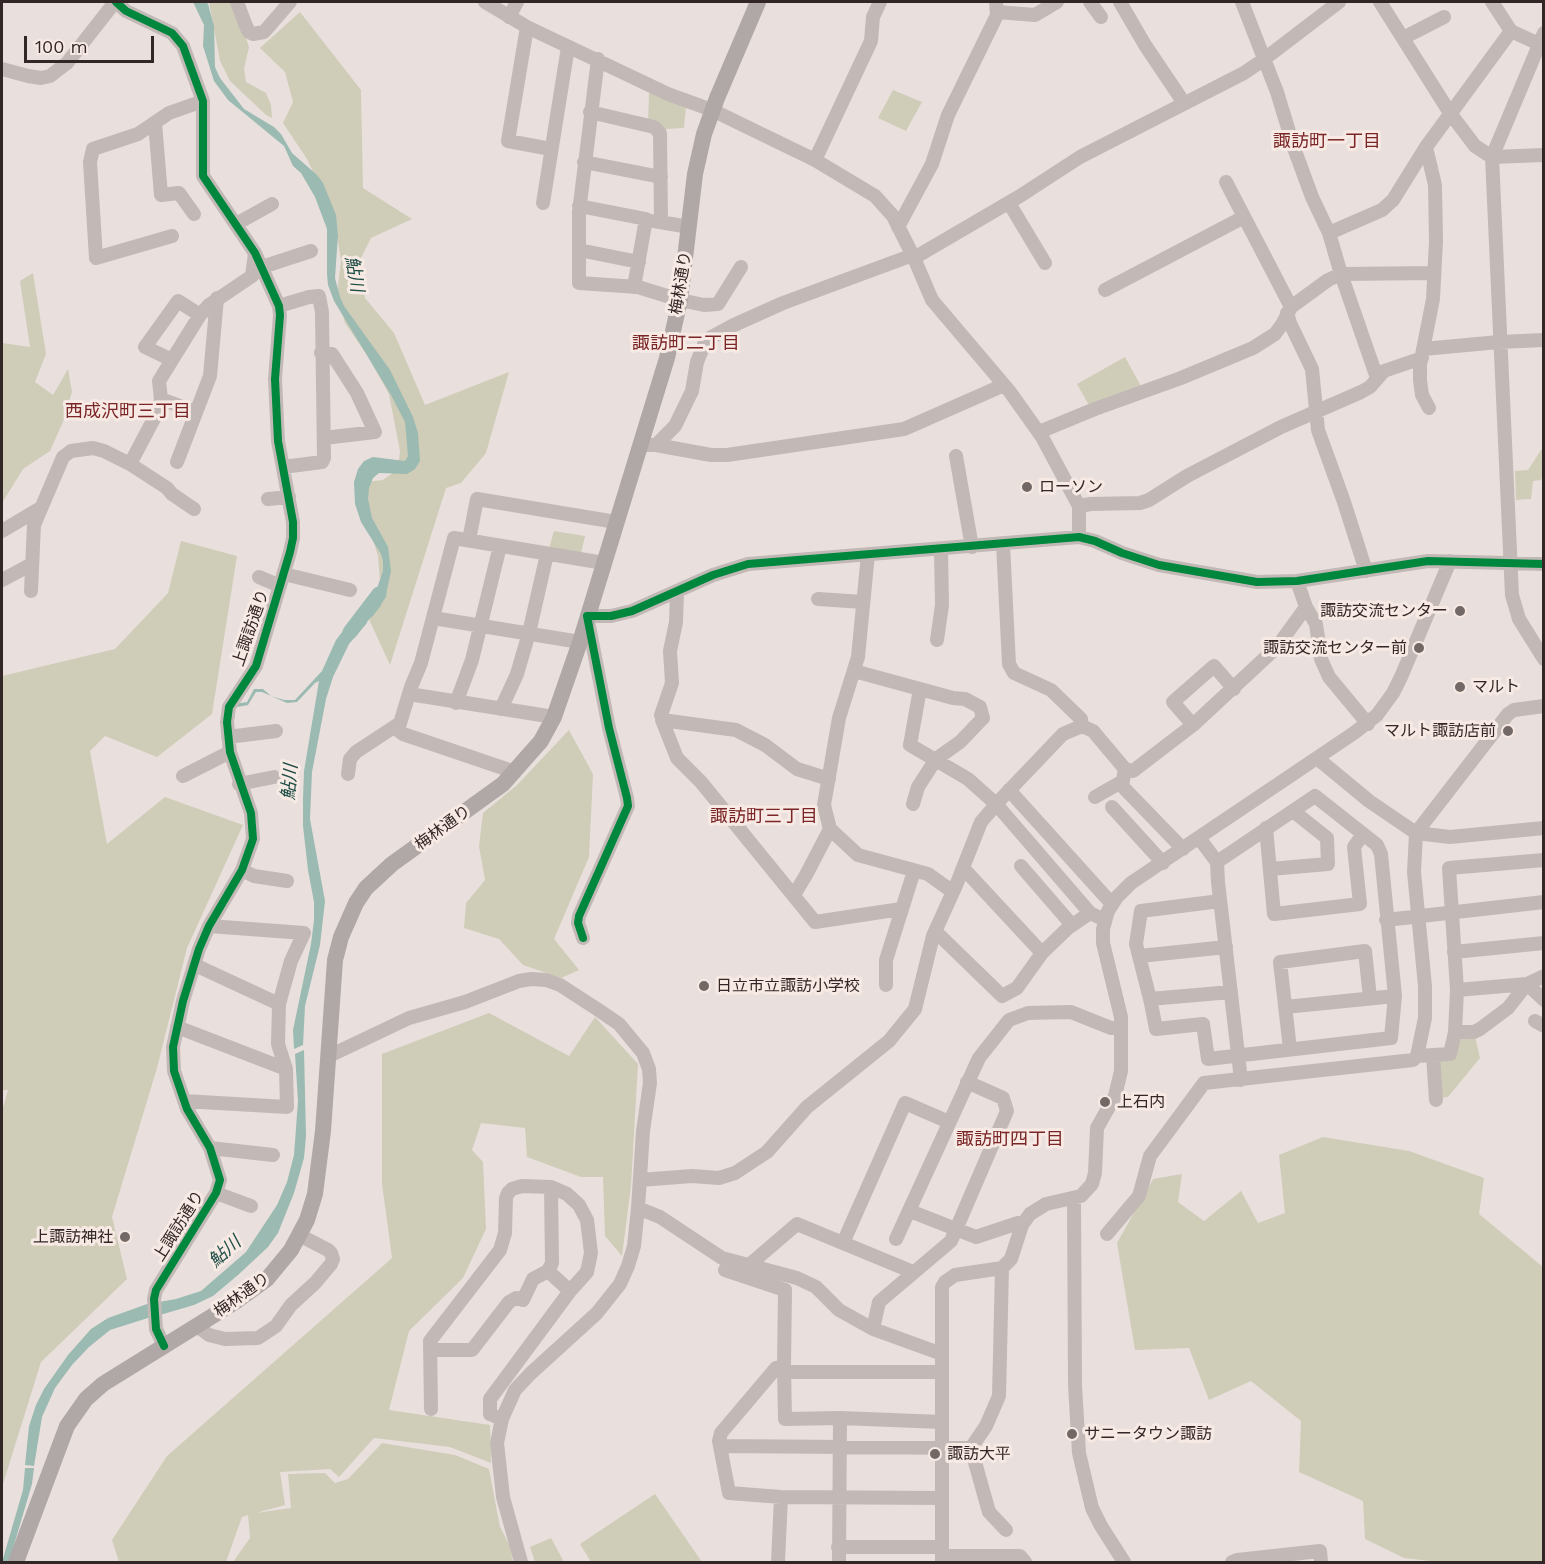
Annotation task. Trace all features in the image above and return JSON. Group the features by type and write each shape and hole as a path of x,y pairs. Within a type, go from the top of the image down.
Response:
{"main road":[{"name":"梅林通り","path":"16,1563 61,1441 76,1410 103,1384 197,1326 267,1279 291,1250 308,1220 315,1194 323,1131 335,960 340,937 356,903 366,888 392,864 486,797 515,772 541,741 554,717 580,642 616,522 648,445 680,300 698,159 712,110 758,2"}],"street":[{"path":"2,69 41,78 57,72 67,63 115,2"},
{"name":"上諏訪通り","path":"115,2 126,11 163,27 178,39 187,54 203,101 203,176 255,253 279,306 276,355 278,441 293,522 293,538 256,666 229,707 230,752 239,784 251,813 252,839 242,870 209,926 199,949 173,1047 174,1071 184,1101 193,1121 210,1148 220,1180 216,1193 160,1281 154,1299 155,1320 158,1336 164,1346"},
{"path":"237,2 249,32 259,34 273,23 290,2"},
{"path":"485,2 527,27 568,47 598,59 668,94 712,110 815,160 875,196 893,216 932,300 1004,385 1039,432 1079,506 1079,537"},
{"path":"509,17 518,2"},
{"path":"815,160 871,41 873,18 880,2"},
{"path":"898,227 932,164 948,115 997,7 1035,15 1056,2"},
{"path":"1090,2 1101,17"},
{"path":"1120,2 1145,45 1184,103"},
{"path":"1242,2 1277,92 1312,197 1329,233 1377,378"},
{"path":"648,445 675,426 692,392 697,362 706,340 783,303 913,257 1009,203 1080,157 1221,86 1263,60 1339,2"},
{"path":"1380,2 1450,113 1475,146 1492,157 1544,155"},
{"path":"1492,2 1510,31 1541,39 1492,157 1512,595 1519,619 1544,659"},
{"path":"1403,38 1444,17"},
{"path":"527,27 508,141 551,149"},
{"path":"1329,233 1382,210 1393,200 1426,147 1510,31"},
{"path":"543,203 568,47"},
{"path":"598,59 579,206 579,283 634,287 680,300 718,304 741,267"},
{"path":"1530,66 1544,71"},
{"path":"172,236 96,258 90,162 93,149 138,134 169,113 203,101"},
{"path":"590,112 654,127 660,133 661,222"},
{"path":"155,123 161,195 179,193 194,214"},
{"path":"1426,147 1435,185 1434,273 1433,299 1419,380 1422,395 1429,408"},
{"path":"584,162 661,177"},
{"path":"1226,182 1289,310 1290,323 1312,369 1318,429 1348,512 1366,571"},
{"path":"1009,203 1045,262"},
{"path":"236,224 272,204"},
{"path":"579,206 689,227"},
{"path":"1105,290 1244,217"},
{"path":"634,287 646,219"},
{"path":"579,250 639,262"},
{"path":"262,267 312,251"},
{"path":"129,465 158,411 161,399 159,381 200,315 217,297 252,276 255,253"},
{"path":"1039,432 1253,348 1275,334 1289,310 1328,280 1341,274 1434,273"},
{"path":"279,306 319,296 322,312 324,438 322,462 283,467"},
{"path":"177,462 210,376 217,297"},
{"path":"172,360 145,347 178,301 200,315"},
{"path":"1079,506 1140,503 1149,500 1187,476 1315,410 1361,392 1370,387 1384,370 1422,354 1499,342 1544,340"},
{"path":"321,353 332,354 357,393 375,432 324,438"},
{"path":"648,445 711,455 727,455 904,429 1004,385"},
{"path":"161,399 196,412"},
{"path":"31,591 34,525 63,457 71,451 93,448 104,451 166,488 194,509"},
{"path":"956,456 972,547"},
{"path":"268,499 289,497"},
{"path":"469,540 477,499 616,522"},
{"path":"2,531 39,509"},
{"path":"583,938 578,924 579,916 628,806 609,728 587,616 611,616 632,611 713,575 748,564 1079,537 1159,565 1257,582 1297,581 1416,562 1544,564"},
{"path":"515,772 403,734 398,730 421,663 454,538 604,563"},
{"path":"1003,544 1009,664 1014,673 1051,690 1082,719 1082,726"},
{"path":"456,703 472,660 500,546"},
{"path":"937,640 942,605 941,549"},
{"path":"501,709 517,674 547,554"},
{"path":"868,554 858,657 840,718 824,805 830,829 858,855 928,874 953,892"},
{"path":"942,1555 942,1287 955,1275 1002,1268 1011,1259 1022,1224 1030,1214 1039,1207 1056,1201 1082,1196 1092,1184 1095,1173 1097,1128 1115,1096 1120,1081 1121,1028 1118,1002 1103,943 1105,920 1112,904 1124,890 1368,724 1377,715 1393,693 1450,561"},
{"path":"2,580 32,564"},
{"path":"259,577 350,590"},
{"path":"1297,581 1306,607 1316,624 1321,659 1329,676 1368,724"},
{"path":"661,715 672,683 670,651 676,622 677,592"},
{"path":"818,599 863,602"},
{"path":"1095,797 1193,725 1234,689 1277,647 1306,607"},
{"path":"433,618 580,642"},
{"path":"1193,725 1173,702 1214,666 1234,689"},
{"path":"854,671 953,698 965,699 980,706 983,718 960,742 936,759 918,787 913,804"},
{"path":"920,689 910,745 968,779 996,804 1090,913 1105,920"},
{"path":"409,694 554,717"},
{"path":"1107,1234 1139,1196 1150,1156 1204,1083 1413,1060 1417,1056 1425,1018 1425,986 1414,872 1416,832 1508,714 1514,710 1544,705"},
{"path":"829,779 797,769 765,745 736,730 662,720 677,758 701,782 815,922 901,909"},
{"path":"348,774 350,759 356,752 400,723"},
{"path":"640,1180 692,1176 719,1178 735,1173 767,1152 807,1107 889,1041 915,1009 935,931 981,822 1063,734 1082,726 1093,731 1124,775 1122,786 1183,849"},
{"path":"228,737 276,731"},
{"path":"183,776 230,752"},
{"path":"1317,758 1369,801 1416,832 1450,837 1544,828"},
{"path":"239,784 274,777"},
{"path":"1009,790 1112,904"},
{"path":"1217,862 1315,796 1377,845 1381,854 1395,996 1391,1038 1208,1059 1203,1024 1156,1029 1136,944 1141,911 1220,901"},
{"path":"1112,807 1163,863"},
{"path":"1270,869 1328,864 1327,838 1293,811"},
{"path":"1266,828 1274,914 1360,904 1354,847 1364,834"},
{"path":"794,895 830,829"},
{"path":"1199,838 1217,862 1241,1080"},
{"path":"1417,1056 1450,1054 1455,1032 1456,990 1449,868 1544,860"},
{"path":"1021,866 1072,926"},
{"path":"963,868 1042,953"},
{"path":"242,870 254,876 287,881"},
{"path":"886,985 886,960 914,871"},
{"path":"1386,920 1544,902"},
{"path":"935,931 1002,996 1017,988 1042,953 1090,913"},
{"path":"184,1101 287,1107 286,1069 278,1044 279,1004 291,961 304,933 209,926"},
{"path":"1454,952 1544,943"},
{"path":"1140,957 1226,947"},
{"path":"1290,1049 1280,962 1365,951 1370,998"},
{"path":"195,965 279,1004"},
{"path":"1456,990 1527,984 1544,976"},
{"path":"329,1056 409,1018 465,1002 519,981 531,979 560,985 619,1024 643,1053 649,1069 650,1083 643,1131 638,1208 634,1246 620,1284 597,1313 514,1390 502,1419 497,1443 503,1497 521,1563"},
{"path":"1527,984 1544,1000"},
{"path":"1455,1032 1474,1032 1480,1029 1508,1008 1527,984"},
{"path":"1150,999 1231,992"},
{"path":"1285,1007 1395,996"},
{"path":"896,1239 979,1058 1009,1020 1028,1013 1071,1012 1111,1028 1121,1028"},
{"path":"177,1027 286,1069"},
{"path":"1433,1055 1436,1100"},
{"path":"873,1329 879,1302 951,1241 1007,1111 1003,1098 967,1082"},
{"path":"843,1243 905,1103 949,1122"},
{"path":"210,1148 273,1155"},
{"path":"431,1409 430,1341 500,1250 506,1233 508,1193 522,1186 551,1187 567,1194 579,1205 587,1220 591,1253 587,1272 570,1291 490,1399 490,1414 502,1419"},
{"path":"430,1350 472,1350 509,1302 516,1298 523,1300 534,1280 548,1271 552,1263 551,1187"},
{"path":"216,1193 251,1206"},
{"path":"1074,1198 1075,1385 1079,1453 1092,1508 1124,1563"},
{"path":"638,1208 660,1217 722,1258 797,1278 816,1287 839,1310 873,1329 942,1354"},
{"path":"910,1211 976,1238 1018,1223 1022,1224"},
{"path":"748,1266 797,1224 913,1272"},
{"path":"197,1326 209,1335 225,1339 258,1338 276,1326 291,1305 310,1285 315,1283 333,1259 332,1253 328,1250 299,1235"},
{"path":"971,1448 987,1425 999,1396 1002,1268"},
{"path":"725,1270 784,1290 784,1419 840,1418 942,1422"},
{"path":"548,1271 570,1291"},
{"path":"942,1372 776,1368 721,1432 719,1441 729,1493 781,1497 942,1498"},
{"path":"838,1563 840,1418"},
{"path":"720,1446 971,1448"},
{"path":"971,1448 989,1512 1006,1530"},
{"path":"778,1563 781,1497"},
{"path":"838,1547 942,1555 1020,1556 1025,1563"},
{"path":"1232,1563 1237,1560 1320,1551 1321,1563"}],"shaded area":[{"path":"209,2 234,2 249,47 244,69 246,82 266,93 271,105 272,118 230,81 220,61"},
{"path":"300,12 361,90 363,188 412,219 371,238 358,264 365,298 394,333 425,405 509,372 486,453 461,483 446,488 390,665 367,615 375,600 380,581 378,556 370,530 365,482 383,480 398,469 400,451 389,394 367,355 345,323 337,294 341,261 334,217 307,159 283,123 293,102 285,72 260,48"},
{"path":"893,90 922,102 906,131 878,118"},
{"path":"649,92 686,107 684,128 666,129 648,125"},
{"path":"33,273 46,354 35,382 53,395 68,369 72,392 63,422 50,451 23,469 2,503 2,343 30,347 20,281"},
{"path":"1125,357 1143,390 1091,409 1077,384"},
{"path":"1543,447 1541,480 1533,481 1531,499 1516,500 1515,471 1528,470"},
{"path":"554,531 585,536 580,558 548,552"},
{"path":"181,541 237,556 212,714 157,757 105,736 90,751 107,844 165,797 243,825 187,948 157,1068 112,1217 127,1279 41,1362 2,1487 2,1111 8,1090 2,1090 2,676 115,649 168,593"},
{"path":"569,730 593,774 589,857 554,939 579,970 561,978 523,965 499,939 464,928 466,903 485,880 479,846 483,813 517,785"},
{"path":"489,1013 569,1056 595,1017 638,1064 631,1186 622,1256 605,1236 603,1177 581,1177 527,1157 525,1128 481,1123 472,1150 483,1162 486,1229 463,1278 409,1331 389,1410 490,1425 491,1463 450,1447 374,1438 339,1477 330,1469 280,1472 285,1505 256,1513 291,1508 288,1474 325,1473 335,1483 348,1479 382,1443 455,1455 489,1469 500,1527 510,1546 513,1562 233,1562 250,1538 248,1515 242,1517 226,1562 119,1562 112,1540 167,1456 392,1258 382,1184 382,1054"},
{"path":"1475,1036 1480,1058 1448,1097 1440,1098 1436,1059 1457,1039"},
{"path":"1323,1137 1409,1151 1484,1178 1479,1214 1543,1267 1543,1562 1439,1562 1404,1558 1365,1539 1363,1501 1299,1472 1301,1421 1251,1381 1209,1400 1189,1348 1135,1350 1117,1243 1153,1179 1182,1174 1178,1202 1204,1221 1241,1191 1258,1223 1285,1213 1279,1155"},
{"path":"655,1494 702,1562 591,1562 580,1544"},
{"path":"551,1538 564,1562 535,1562 530,1547"}],"water":[{"path":"193,2 208,4 214,26 215,67 220,78 244,109 274,127 292,153 323,183 336,215 338,235 335,278 340,297 390,370 413,417 418,433 420,461 415,469 407,474 379,473 373,478 369,488 368,499 372,518 388,547 391,571 386,594 380,607 371,618 364,604 376,591 383,571 383,561 361,522 355,504 354,482 358,469 364,461 373,457 405,461 408,456 405,422 334,301 328,285 327,229 315,197 301,173 293,166 284,146 228,100 214,81 203,46 204,25"},
{"path":"359,610 367,623 349,644 333,677 326,699 312,772 310,819 325,901 320,945 305,1006 303,1045 294,1049 293,1030 314,920 314,902 303,826 303,799 304,771 319,681 297,702 287,703 271,696 284,700 295,700 322,671 336,640"},
{"path":"254,689 263,689 271,696 256,692 248,705 232,708 234,704 247,702"},
{"path":"304,1050 306,1136 304,1158 294,1193 278,1233 268,1247 213,1296 194,1305 160,1315 159,1302 201,1291 246,1252 277,1205 287,1182 294,1155 298,1101 295,1054"},
{"path":"150,1303 151,1317 110,1330 72,1365 55,1388 42,1417 34,1466 25,1465 29,1426 36,1405 44,1389 68,1355 91,1329 108,1318"},
{"path":"25,1468 34,1468 32,1484 9,1562 2,1562 23,1490"}],"waterway":[{"name":"鮎川","path":"350,632 379,594"}],"cycle path":[{"path":"116,2 126,11 172,33 183,46 203,101 203,176 255,253 279,306 275,379 278,441 293,522 290,552 256,666 229,707 227,722 230,752 251,813 253,839 242,870 209,926 199,949 183,1001 173,1047 174,1071 187,1109 210,1148 220,1180 216,1193 156,1290 154,1299 156,1329 164,1346"},
{"path":"583,938 578,923 579,916 628,806 609,728 587,616 611,616 632,611 713,575 748,564 1079,537 1159,565 1257,582 1297,581 1428,561 1544,564"}],"place":[{"name":"ローソン","path":"1027,487"},
{"name":"諏訪交流センター","path":"1460,611"},
{"name":"諏訪交流センター前","path":"1419,648"},
{"name":"マルト","path":"1460,687"},
{"name":"マルト諏訪店前","path":"1508,731"},
{"name":"日立市立諏訪小学校","path":"704,986"},
{"name":"上石内","path":"1105,1102"},
{"name":"上諏訪神社","path":"125,1237"},
{"name":"サニータウン諏訪","path":"1072,1434"},
{"name":"諏訪大平","path":"935,1454"}],"district":[{"name":"諏訪町一丁目","path":"1327,142"},
{"name":"諏訪町二丁目","path":"686,344"},
{"name":"西成沢町三丁目","path":"128,412"},
{"name":"諏訪町三丁目","path":"764,817"},
{"name":"諏訪町四丁目","path":"1010,1140"}]}
